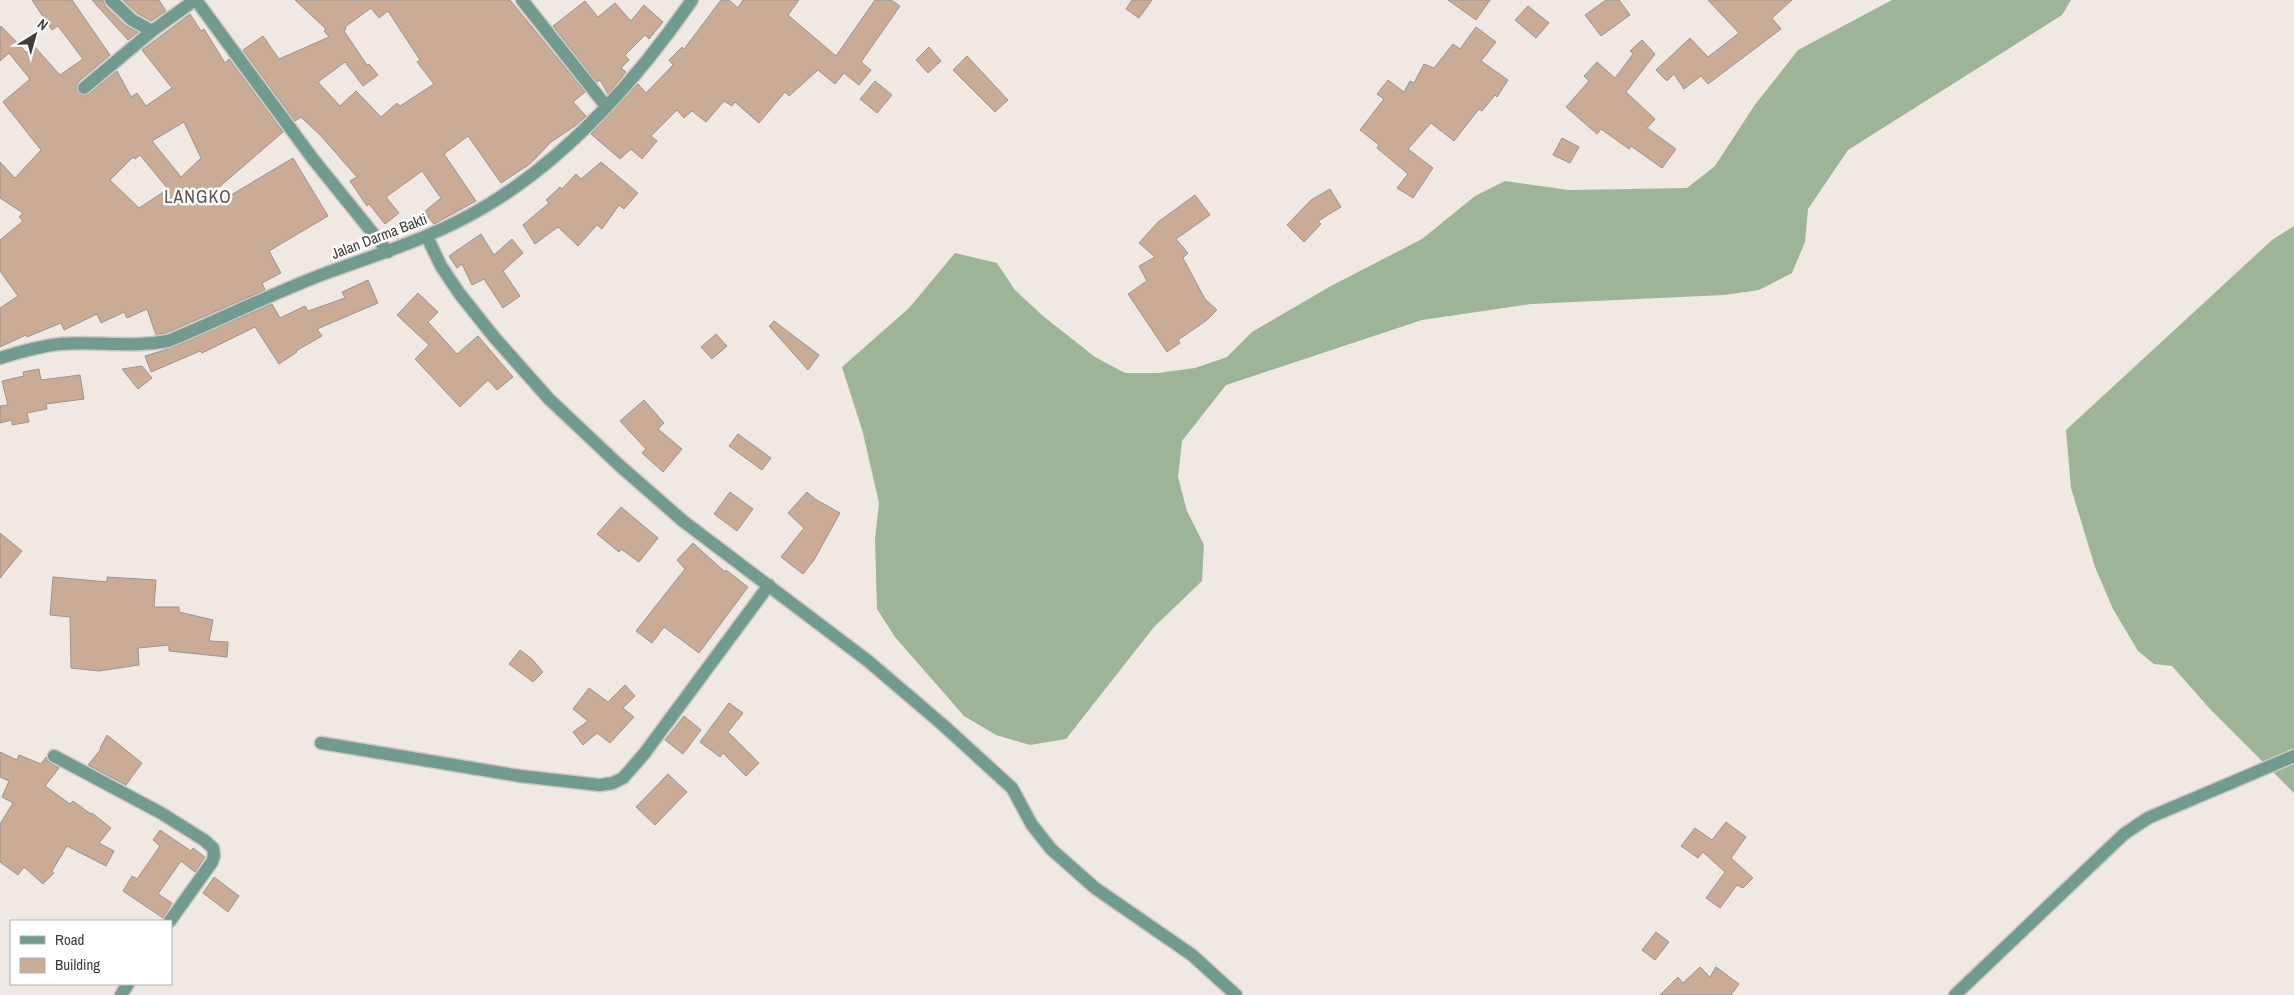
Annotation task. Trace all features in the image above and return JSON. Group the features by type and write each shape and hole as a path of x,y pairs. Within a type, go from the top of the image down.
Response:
{"street":[{"path":"111,0 132,20 152,31"},
{"path":"84,88 152,31 195,0 313,159 388,252"},
{"path":"522,0 606,106"},
{"name":"Jalan Darma Bakti","path":"0,358 40,346 60,344 144,346 168,341 320,276 426,237 470,215 510,191 582,133 646,62 692,0"},
{"path":"426,237 441,266 459,293 549,399 619,465 683,521 868,661 989,765 1012,788 1032,825 1051,849 1095,888 1192,955 1236,995"},
{"path":"321,743 520,776 600,785 613,783 622,778 644,754 769,585"},
{"path":"54,756 161,814 204,840 213,848 212,862 171,920"},
{"path":"1955,995 2124,834 2148,818 2294,756"}],"green space":[{"path":"1892,0 2071,0 2062,15 1848,150 1808,209 1805,242 1792,273 1759,290 1724,295 1531,304 1422,320 1226,385 1182,441 1178,477 1187,511 1204,545 1202,581 1154,627 1066,739 1030,745 996,735 964,716 895,637 877,609 875,539 879,503 863,433 842,367 909,308 955,253 997,263 1015,290 1043,316 1095,357 1125,373 1158,373 1195,368 1227,357 1252,332 1329,287 1422,239 1475,196 1505,181 1569,190 1687,188 1715,166 1754,106 1798,50"},
{"path":"2294,226 2294,793 2210,709 2172,666 2154,664 2138,651 2113,609 2095,567 2071,488 2066,430 2272,240"}],"building":[{"path":"32,0 72,0 110,55 78,82 76,90 82,96 89,94 117,71 131,97 137,93 146,106 172,88 142,50 190,14 201,31 204,29 225,63 229,59 283,132 210,195 216,204 293,158 328,216 269,251 281,273 262,283 265,290 166,333 156,335 147,309 127,318 124,312 101,323 97,314 64,330 61,323 27,337 26,335 0,347 0,308 18,296 0,271 0,240 23,221 19,217 23,213 0,198 0,162 15,178 41,150 3,102 30,79 9,53 0,61 0,27 27,53 34,46 60,75 83,59 58,26 52,30","holes":["184,122 201,158 181,177 152,141","140,155 168,189 139,208 110,180 133,157 135,159"]},
{"path":"92,0 103,0 105,6 126,26 138,32 128,40"},
{"path":"123,0 159,0 166,11 151,21 137,13"},
{"path":"295,0 510,0 585,92 573,102 586,116 551,142 530,164 501,183 468,136 444,154 476,201 434,224 424,212 441,198 422,171 386,197 399,213 385,224 369,204 367,206 350,181 357,177 321,136 301,117 295,121 243,50 263,36 279,59 329,37 324,31 326,29","holes":["371,8 379,18 388,11 420,60 417,62 434,84 400,106 397,103 381,117 356,91 340,106 318,82 345,62 363,86 378,75 369,64 367,65 344,31 345,27"]},
{"path":"721,0 729,0 738,8 743,0 799,0 788,15 836,56 875,0 891,0 900,6 861,62 871,70 859,85 844,73 835,84 818,70 789,96 785,92 759,123 735,102 732,106 724,101 706,122 692,111 684,118 677,110 651,136 657,141 642,159 631,149 620,159 591,134 638,84 646,93 673,65 669,60 682,47 684,49"},
{"path":"1132,0 1152,0 1139,18 1126,9"},
{"path":"1448,0 1490,0 1476,20"},
{"path":"1606,0 1619,0 1630,15 1601,36 1585,15"},
{"path":"1708,0 1792,0 1772,18 1781,29 1708,84 1701,76 1684,89 1674,74 1667,81 1656,70 1690,38 1708,57 1739,33"},
{"path":"585,1 598,17 615,3 631,21 644,5 663,22 649,39 645,35 625,55 629,60 621,68 626,72 608,94 600,80 597,82 553,26"},
{"path":"1528,6 1549,23 1536,38 1515,20"},
{"path":"1476,27 1496,42 1481,61 1508,80 1497,97 1495,95 1482,111 1479,109 1454,141 1431,123 1408,149 1433,168 1413,198 1397,188 1408,174 1377,148 1379,145 1360,130 1384,99 1377,94 1388,80 1404,92 1410,81 1414,83 1424,64 1434,68 1453,44 1460,49"},
{"path":"1642,40 1655,54 1626,92 1655,119 1647,128 1676,149 1662,168 1631,146 1629,149 1601,129 1597,134 1566,107 1589,81 1584,76 1597,62 1615,78 1633,54 1630,51"},
{"path":"929,47 941,61 928,73 916,60"},
{"path":"967,56 1008,100 995,112 953,70"},
{"path":"875,81 892,95 877,113 860,99"},
{"path":"1562,138 1579,147 1570,163 1553,155"},
{"path":"601,162 638,193 624,209 619,205 602,229 597,225 578,246 558,227 535,244 523,225 549,203 546,200 560,187 562,189 576,174 581,179"},
{"path":"1330,189 1341,207 1318,221 1321,224 1304,242 1287,225 1311,200"},
{"path":"1195,195 1210,215 1176,239 1188,253 1183,258 1205,299 1217,310 1207,320 1178,340 1180,343 1167,352 1128,294 1147,281 1139,266 1155,257 1139,243 1158,222"},
{"path":"481,234 494,255 512,239 523,253 503,271 520,296 503,308 484,279 472,285 462,264 457,268 449,256"},
{"path":"368,280 378,303 317,329 322,336 296,351 279,364 255,327 202,353 200,351 151,372 145,356 171,348 272,304 280,318 305,306 308,311 345,298 342,292"},
{"path":"418,293 438,312 428,322 457,354 478,336 513,377 497,390 488,380 460,407 415,359 429,345 397,315"},
{"path":"774,321 819,355 808,370 769,326"},
{"path":"716,334 727,346 712,359 701,347"},
{"path":"142,366 152,378 138,389 122,369"},
{"path":"39,369 41,380 80,375 84,399 46,404 47,409 27,413 29,422 12,425 12,420 0,423 0,406 8,405 2,381 24,376 23,372"},
{"path":"644,400 664,423 658,429 682,449 663,472 642,453 646,449 620,421"},
{"path":"738,434 771,458 762,470 729,446"},
{"path":"730,492 753,509 737,531 714,514"},
{"path":"807,492 815,499 840,513 814,560 803,574 781,557 804,528 788,513"},
{"path":"621,507 658,538 639,562 621,549 619,552 597,534"},
{"path":"0,533 22,551 0,578"},
{"path":"693,543 725,572 726,570 748,587 699,653 664,627 652,643 636,631 685,569 677,560"},
{"path":"53,577 107,582 107,577 156,580 154,607 179,607 179,612 213,620 209,641 228,642 227,657 169,651 169,645 138,648 139,665 99,671 71,668 70,617 50,615"},
{"path":"520,650 532,659 543,672 533,682 509,664"},
{"path":"625,685 635,696 623,708 634,717 610,743 597,733 583,745 573,732 588,721 573,709 589,688 608,702"},
{"path":"729,703 743,713 728,732 759,763 746,776 723,753 720,757 700,742"},
{"path":"684,716 701,730 683,754 665,740"},
{"path":"107,735 142,763 126,785 88,765 101,749"},
{"path":"0,752 17,760 19,755 41,764 46,757 50,763 59,768 45,786 70,804 73,801 92,813 111,828 99,843 114,851 106,866 67,846 52,871 54,873 43,884 24,867 18,875 0,862 0,824 13,803 2,797 9,781 0,777"},
{"path":"668,774 687,792 655,825 636,807"},
{"path":"1726,822 1746,837 1731,858 1753,878 1743,888 1737,885 1720,908 1706,898 1725,872 1703,852 1698,858 1681,846 1695,828 1712,840"},
{"path":"160,830 191,851 193,848 205,857 195,872 181,861 158,894 172,903 163,918 123,891 132,876 137,879 160,846 153,840"},
{"path":"214,877 239,896 228,912 203,893"},
{"path":"1656,932 1669,942 1655,960 1642,950"},
{"path":"1700,967 1710,977 1716,967 1739,984 1731,995 1660,995 1678,977 1683,983"}],"district":[{"name":"LANGKO","path":"198,196"}]}
